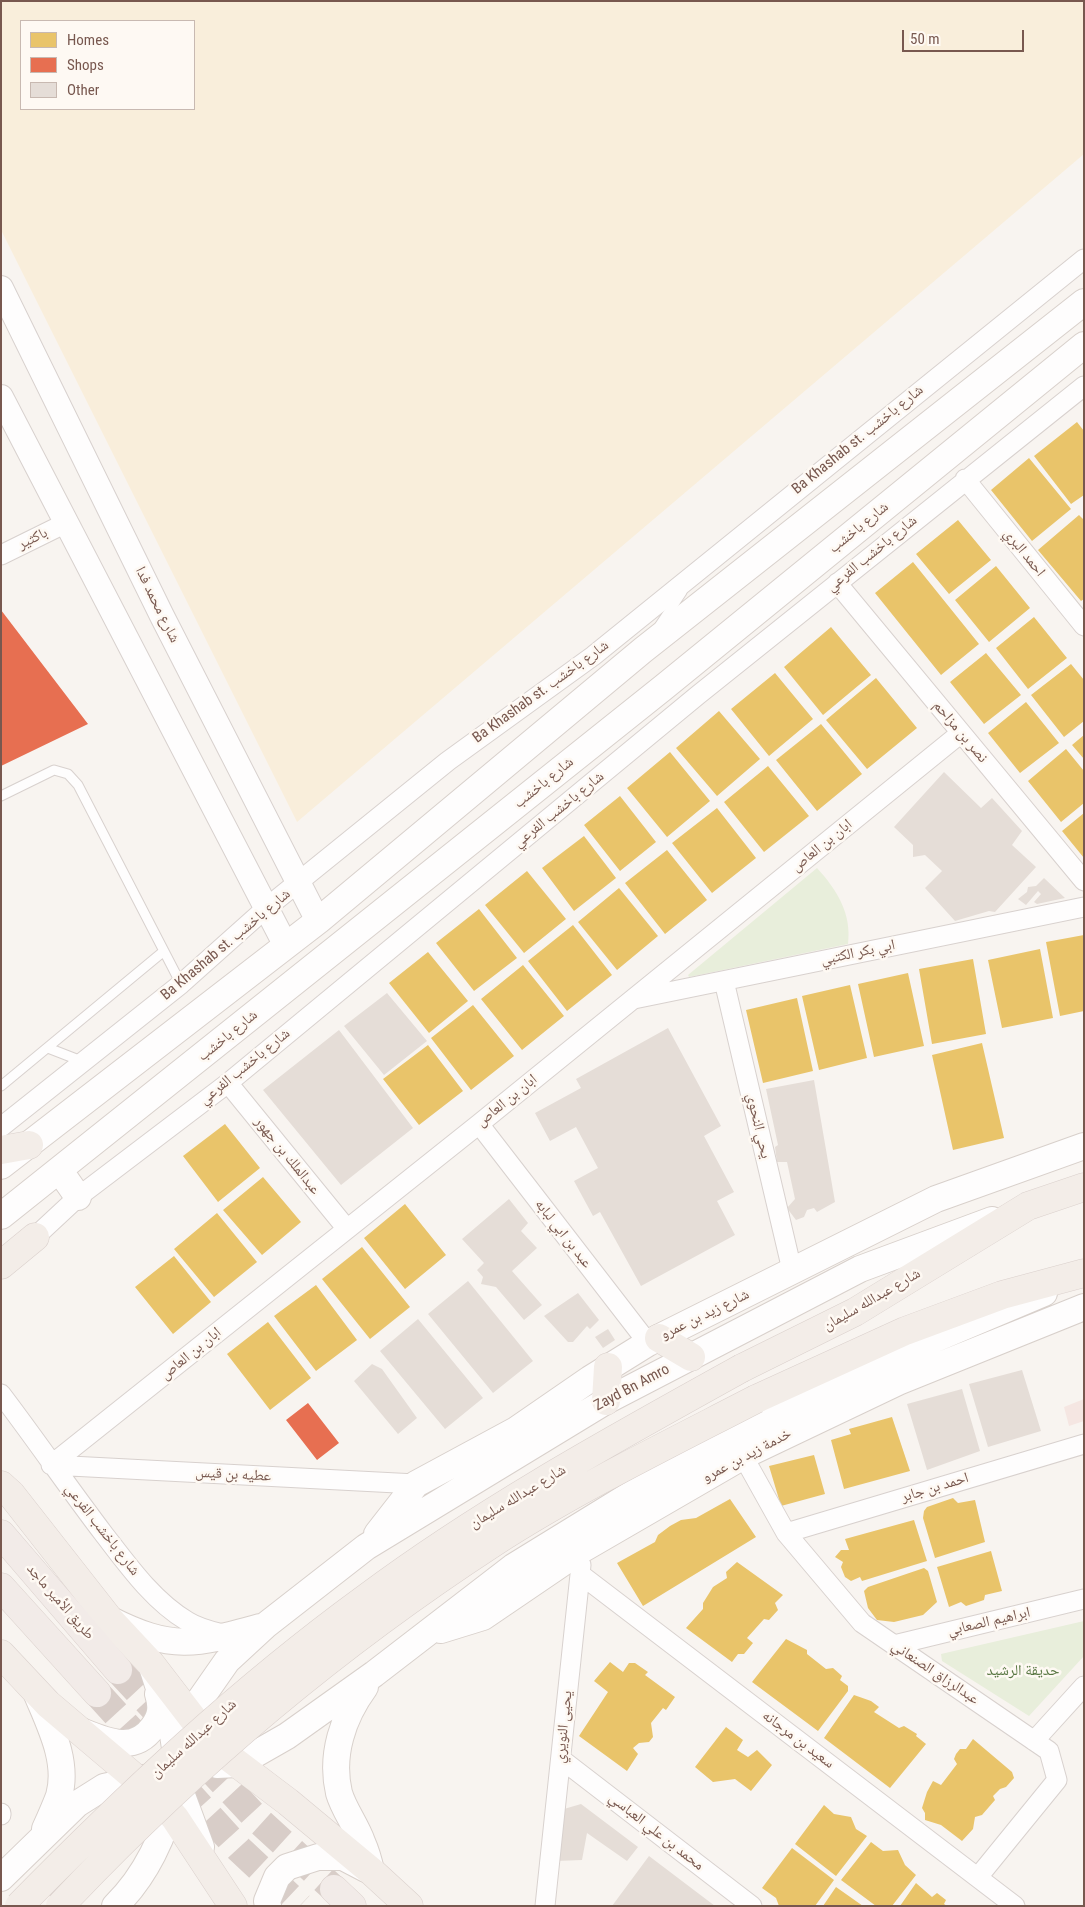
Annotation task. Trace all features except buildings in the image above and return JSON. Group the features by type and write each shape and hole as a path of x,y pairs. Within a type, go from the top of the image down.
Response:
{"highway":[{"name":"طريق الأمير ماجد","path":"1,1534 118,1670"},
{"path":"1,1587 97,1693"}],"main road":[{"path":"1,1166 318,921 642,650 1084,302"},
{"name":"شارع باخشب","path":"1,1216 60,1171 585,751 1084,345"},
{"path":"1,1150 29,1145"},
{"name":"شارع زيد بن عمرو","path":"366,1548 416,1484 516,1430 608,1367 654,1340 936,1199 1084,1146"},
{"path":"60,1171 78,1197"},
{"name":"شارع عبدالله سليمان","path":"19,1906 105,1819 282,1661 367,1597 488,1513 742,1368 855,1312 1028,1206 1084,1187"},
{"name":"Zayd Bn Amro","path":"190,1714 227,1661 266,1625 366,1548 606,1401 860,1269 1028,1206"},
{"path":"1,1265 35,1237"},
{"path":"1,1878 77,1804 104,1787 178,1772 193,1767 238,1764 287,1736 374,1674 513,1567 643,1487 779,1415 928,1342 1084,1275"},
{"name":"شارع عبدالله سليمان","path":"60,1906 118,1844 306,1677 386,1618 494,1543 620,1470 756,1399 904,1331 1002,1295 1084,1275"},
{"name":"خدمة زيد بن عمرو","path":"426,1634 483,1617 583,1549 744,1456 898,1382 1084,1306"},
{"path":"654,1340 691,1357"},
{"path":"606,1401 608,1367"},
{"path":"4,1485 109,1619 151,1664 214,1746 288,1802 372,1871 407,1905"},
{"path":"109,1619 134,1631 178,1643 214,1640 266,1625"},
{"path":"1,1654 36,1692 137,1779 170,1813 233,1906"},
{"path":"81,1731 110,1742 134,1743 147,1736 159,1719 161,1705 151,1664"},
{"path":"151,1664 172,1728 179,1787 210,1870"},
{"path":"372,1871 362,1841 339,1794 336,1772 338,1742 352,1704 374,1674"},
{"path":"36,1692 57,1741 62,1775 59,1796 42,1836"},
{"path":"115,1906 131,1891 149,1861 170,1813 190,1714"},
{"path":"81,1731 133,1763 178,1772 226,1772 288,1802"},
{"path":"268,1906 267,1901 277,1878 287,1867 318,1857 343,1857 372,1871"}],"street":[{"name":"Ba Khashab st. شارع باخشب","path":"1,1127 181,984 265,909 448,761 593,656 1084,259"},
{"name":"شارع محمد فدا","path":"1,288 162,616 318,921"},
{"name":"شارع باخشب الفرعي","path":"35,1237 78,1197 228,1083 837,583 1084,386"},
{"path":"1,397 265,909 286,946"},
{"name":"احمد البري","path":"965,479 1084,626"},
{"name":"باكثير","path":"1,555 66,523"},
{"name":"نصر بن مزاحم","path":"837,583 1084,881"},
{"name":"ابان بن العاص","path":"51,1465 479,1124 961,733"},
{"path":"585,751 603,774"},
{"name":"ابي بكر الكتبي","path":"632,1000 1084,907"},
{"name":"يحي النحوي","path":"724,981 792,1270"},
{"name":"عبدالملك بن جهور","path":"228,1083 347,1229"},
{"name":"عبد بن ابي لبابه","path":"479,1124 654,1340"},
{"name":"شارع باخشب الفرعي","path":"1,1394 51,1465 122,1558 154,1594 186,1621 206,1630 229,1635"},
{"name":"احمد بن جابر","path":"786,1533 1084,1444"},
{"name":"عبدالرزاق الصنعاني","path":"744,1456 786,1533 862,1623 1050,1751 1057,1780 978,1877"},
{"name":"عطيه بن قيس","path":"51,1465 416,1484"},
{"name":"يحيى النويري","path":"545,1906 583,1549"},
{"name":"سعيد بن مرجانه","path":"580,1574 1015,1906"},
{"name":"ابراهيم الصعابي","path":"894,1645 1084,1600"},
{"path":"1034,1741 1084,1686"},
{"name":"محمد بن علي العباسي","path":"561,1759 752,1906"}],"lane":[{"path":"642,650 695,573"},
{"path":"1,796 54,770 68,774 78,785 181,984"},
{"path":"1,1086 164,951"},
{"path":"48,1048 84,1062"}],"shaded area":[{"path":"1084,1399 1084,1421 1069,1426 1064,1407"}],"green space":[{"path":"817,868 831,885 842,903 848,923 848,944 689,977 688,975"},
{"name":"حديقة الرشيد","path":"1084,1621 1084,1656 1029,1716 942,1661 941,1654"}],"sand":[{"path":"1,1 1084,1 1084,154 297,822 1,230"}],"tunnel":[{"path":"118,1670 258,1820 334,1889"},
{"path":"97,1693 239,1849 300,1906"}]}
